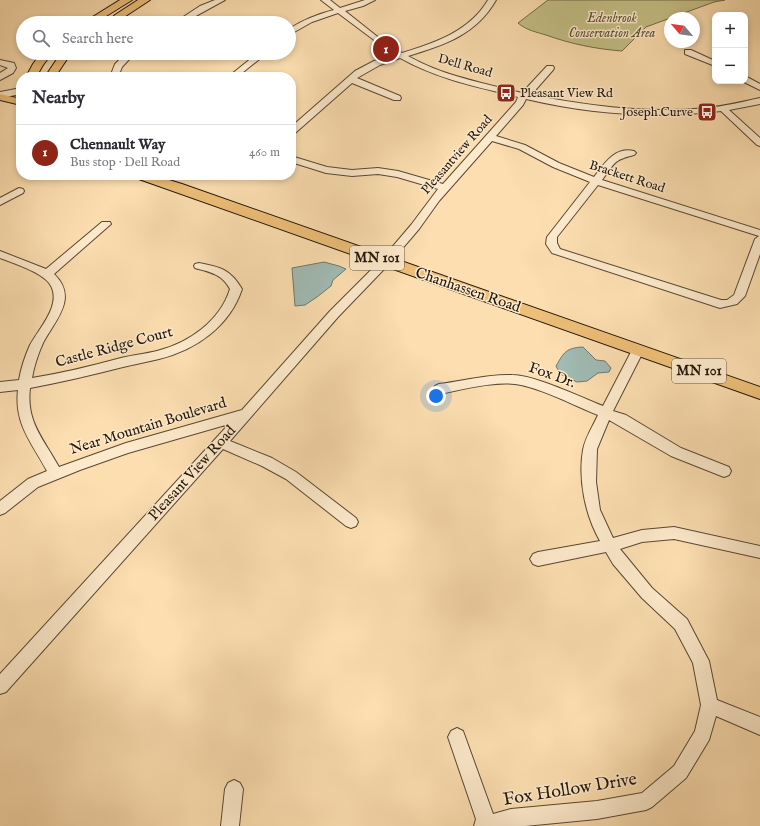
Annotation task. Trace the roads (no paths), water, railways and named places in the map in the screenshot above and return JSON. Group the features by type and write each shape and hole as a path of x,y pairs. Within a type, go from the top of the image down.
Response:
{"main road":[{"path":"100,16 127,0"},
{"path":"119,16 146,0"},
{"path":"34,72 41,60"},
{"path":"53,72 61,60"},
{"path":"0,96 16,101"},
{"name":"MN 101","path":"157,180 177,186"},
{"name":"MN 101","path":"163,180 177,186"},
{"name":"Chanhassen Road","path":"177,186 760,393"}],"street":[{"path":"190,16 221,0"},
{"name":"Dell Road","path":"325,0 399,55 429,70 523,96 562,104 614,111 679,113 723,109 760,101"},
{"path":"296,28 306,22 371,0"},
{"path":"296,128 350,79 367,67 399,55 432,46 465,30 486,12 492,0"},
{"path":"688,52 712,63"},
{"path":"116,72 118,66 124,60"},
{"path":"238,72 254,60"},
{"path":"0,62 11,65 12,68 0,77"},
{"name":"Pleasantview Road","path":"386,261 415,227 428,208 520,103 523,96 529,92 550,68"},
{"path":"350,79 397,98"},
{"path":"748,81 760,87"},
{"path":"0,96 16,92"},
{"path":"723,109 760,143"},
{"name":"Brackett Road","path":"490,137 522,147 570,172 760,233"},
{"path":"631,153 617,156 552,237 550,242 556,251 720,304 729,304 735,301 739,296 760,239"},
{"path":"296,161 332,171 398,174 445,188"},
{"path":"0,202 19,191"},
{"path":"46,275 106,224"},
{"path":"0,254 46,275 54,281 59,292 58,305 52,320 35,348 24,384 23,403 25,420 56,474"},
{"name":"Pleasant View Road","path":"0,686 246,414 334,314 386,261"},
{"name":"Castle Ridge Court","path":"0,387 61,378 160,354 184,345 201,335 213,327 230,307 236,289 231,278 219,271 199,266"},
{"name":"Fox Hollow Drive","path":"486,826 511,818 597,810 646,800 680,772 703,734 710,706 701,661 682,624 647,593 618,559 603,533 593,510 589,482 590,449 606,412 638,350"},
{"name":"Fox Dr.","path":"439,389 495,380 514,379 532,383 606,412 621,419 676,452 724,471"},
{"name":"Near Mountain Boulevard","path":"0,509 33,483 56,474 126,448 246,414"},
{"path":"220,442 256,457 283,471 352,522"},
{"path":"538,559 610,545 642,536 674,533 760,552"},
{"path":"710,706 760,726"},
{"path":"457,737 486,826"},
{"path":"230,826 234,789"}],"water":[{"path":"324,262 346,269 333,280 331,286 317,297 305,305 295,306 292,268"},
{"path":"583,347 596,360 605,361 611,368 609,372 598,373 587,381 577,382 560,374 556,366 561,357 573,348"}],"place":[{"name":"Chennault Way","path":"386,49"},
{"name":"Pleasant View Rd","path":"506,93"},
{"name":"Joseph Curve","path":"707,112"}],"park label":[{"name":"Edenbrook Conservation Area","path":"612,26"}]}
